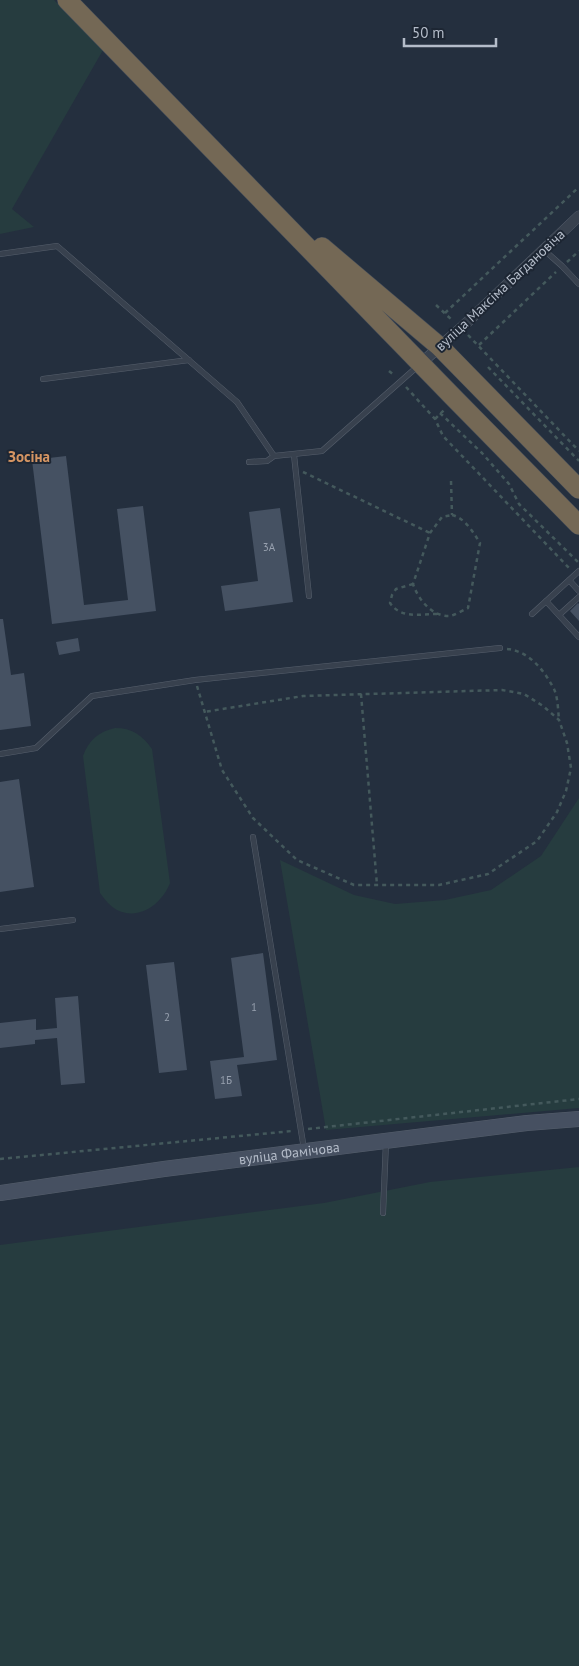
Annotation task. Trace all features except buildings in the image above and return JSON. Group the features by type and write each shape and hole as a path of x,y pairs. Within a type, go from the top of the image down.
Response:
{"highway":[{"path":"67,0 579,525"},
{"path":"278,216 314,241 440,347 579,489"}],"main road":[{"name":"вуліца Фамічова","path":"0,1193 164,1169 527,1123 579,1119"}],"street":[{"name":"вуліца Максіма Багдановіча","path":"420,364 461,328 579,216"}],"lane":[{"path":"0,254 57,246 237,402 274,456"},
{"path":"544,250 579,284"},
{"path":"43,379 189,360"},
{"path":"249,462 268,461 274,456 322,451 420,364"},
{"path":"294,455 310,596"},
{"path":"532,614 577,573"},
{"path":"570,580 579,590"},
{"path":"560,615 579,597"},
{"path":"546,601 579,637"},
{"path":"0,754 36,748 92,696 195,680 500,648"},
{"path":"253,837 305,1152"},
{"path":"0,929 73,920"},
{"path":"383,1213 386,1142"}],"path":[{"path":"445,313 579,187"},
{"path":"479,345 579,251"},
{"path":"436,305 479,345 579,451"},
{"path":"488,367 579,461"},
{"path":"389,371 435,418 444,436 577,573"},
{"path":"440,413 482,453 503,477 509,484 519,504 579,563"},
{"path":"295,468 430,533"},
{"path":"450,481 452,515"},
{"path":"412,584 396,588 392,595 390,603 395,610 402,614 451,616 468,608 480,543 468,526 457,516 442,517 430,533 412,584 417,596 438,614"},
{"path":"195,680 222,770 253,818 296,860 354,885 439,885 488,874 537,841 557,812 566,791 571,768 567,743 559,720 558,703 554,689 536,661 515,650 500,648"},
{"path":"204,712 303,696 502,690 524,694 543,706 559,720"},
{"path":"360,694 377,885"},
{"path":"0,1159 301,1130 579,1099"}],"green space":[{"path":"0,0 54,0 103,50 12,209 34,227 0,234"},
{"path":"115,728 127,729 136,733 152,749 170,883 156,904 141,912 133,913 125,913 112,907 100,893 83,756 88,745 95,738"},
{"path":"579,798 579,1108 326,1130 280,860 354,895 395,904 445,900 491,890 541,856"},
{"path":"579,1167 579,1666 0,1666 0,1245 324,1203 430,1182"}],"district":[{"name":"Зосіна","path":"29,456"}]}
